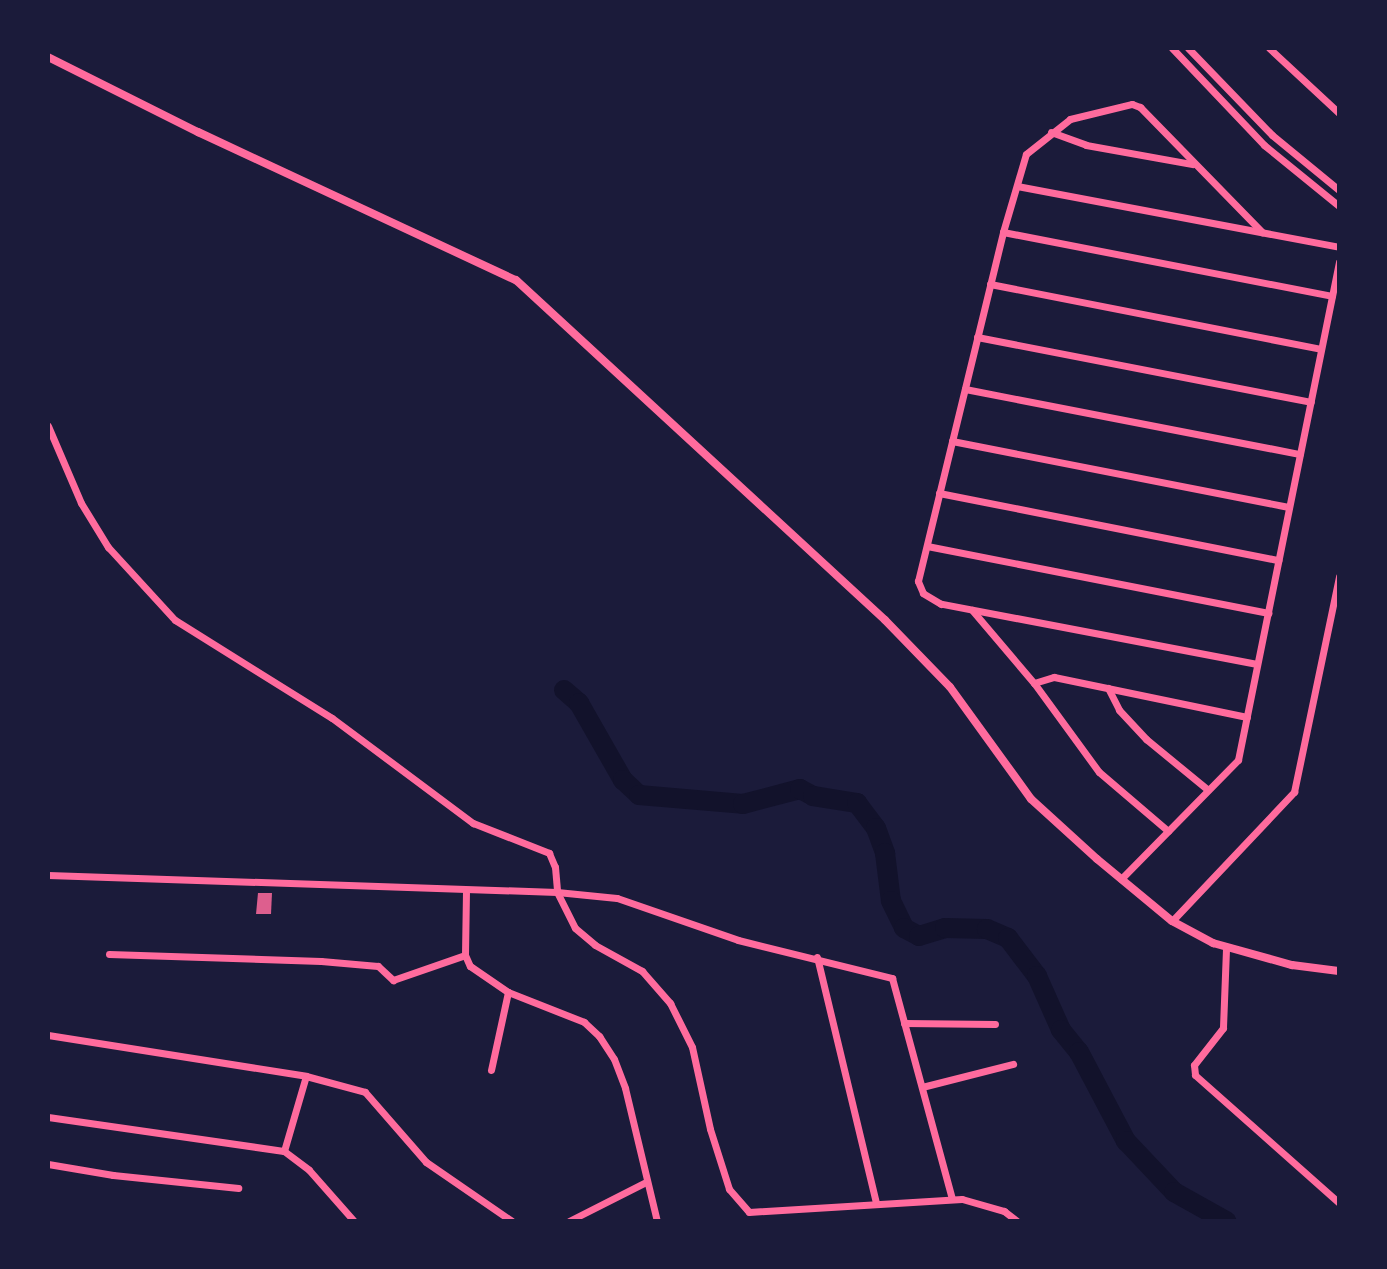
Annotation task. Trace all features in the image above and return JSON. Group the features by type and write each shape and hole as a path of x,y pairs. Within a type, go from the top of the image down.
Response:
{"street":[{"path":"1172,48 1264,145 1339,206"},
{"path":"1188,48 1272,135 1339,190"},
{"path":"1269,48 1339,113"},
{"path":"48,57 198,132 502,273 532,292 682,436 885,620 950,687 1031,799 1121,879 1172,921 1226,949 1292,965 1339,971"},
{"path":"1257,664 941,604 923,593 918,581 1003,232 1026,154 1070,119 1132,104 1140,107 1192,164 1262,232"},
{"path":"1051,132 1086,145 1192,164"},
{"path":"1017,186 1339,247"},
{"path":"1003,232 1332,296"},
{"path":"1121,879 1238,760 1339,262"},
{"path":"990,284 1321,349"},
{"path":"977,337 1311,402"},
{"path":"965,389 1300,454"},
{"path":"48,426 81,503 108,547 175,620 332,718 473,823 549,853 555,867 557,892 575,928 595,945 642,971 670,1003 692,1047 710,1129 729,1189 737,1202 749,1212 952,1199 1004,1211 1017,1221"},
{"path":"952,441 1289,507"},
{"path":"939,493 1278,560"},
{"path":"927,546 1268,613"},
{"path":"1172,921 1294,792 1339,577"},
{"path":"972,610 1034,683 1071,739 1099,772 1168,831"},
{"path":"1034,683 1054,677 1247,717"},
{"path":"1108,688 1119,710 1146,739 1208,790"},
{"path":"48,875 557,892 617,898 738,940 817,957 892,978 952,1199"},
{"path":"466,891 465,955 470,966 508,992 565,1013 599,1036 614,1059 625,1088 657,1221"},
{"path":"1226,949 1223,1028 1194,1065 1195,1075 1339,1203"},
{"path":"109,954 378,966 393,980 465,955"},
{"path":"817,957 876,1203"},
{"path":"491,1070 508,992"},
{"path":"904,1023 995,1024"},
{"path":"48,1035 306,1076 365,1092 426,1162 512,1221"},
{"path":"922,1087 1013,1064"},
{"path":"284,1151 306,1076"},
{"path":"48,1117 284,1151 309,1170 354,1221"},
{"path":"48,1164 113,1175 238,1188"},
{"path":"569,1221 646,1182"}],"building":[{"path":"258,893 272,893 271,914 256,914"}],"waterway":[{"path":"564,690 579,703 623,780 639,795 743,804 800,789 813,796 857,803 876,828 885,853 891,901 904,928 919,936 945,928 987,929 1008,938 1037,976 1061,1030 1079,1052 1126,1141 1174,1192 1226,1221"}]}
